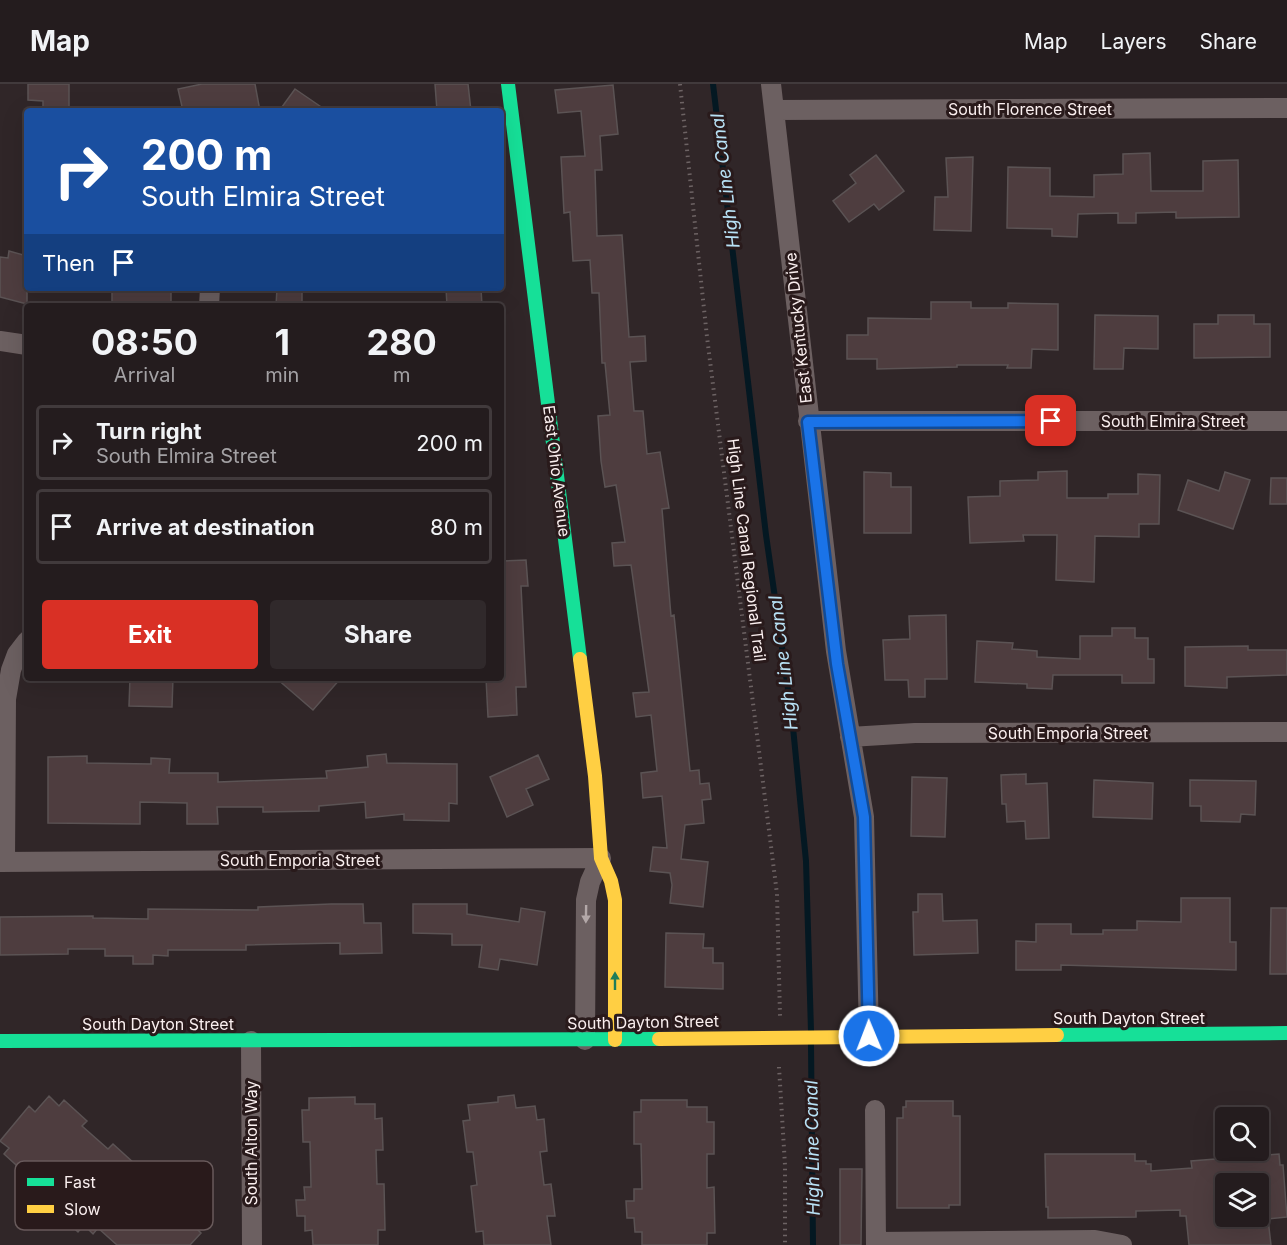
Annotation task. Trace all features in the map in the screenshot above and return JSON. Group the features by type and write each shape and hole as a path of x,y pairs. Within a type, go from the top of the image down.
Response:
{"street":[{"name":"East Ohio Avenue","path":"508,84 595,776 600,858 611,881 615,900 615,1040"},
{"name":"East Kentucky Drive","path":"771,84 836,651 863,810 866,846 869,1036"},
{"name":"South Florence Street","path":"774,110 1287,108"},
{"path":"0,341 24,345"},
{"name":"South Elmira Street","path":"808,422 1287,421"},
{"path":"3,862 6,699 11,670 17,654 24,645"},
{"name":"South Emporia Street","path":"850,737 915,733 1287,732"},
{"name":"East Ohio Avenue","path":"585,1040 586,900 590,882 600,858"},
{"name":"South Emporia Street","path":"3,862 600,858"},
{"name":"South Dayton Street","path":"0,1041 615,1040 1287,1033"},
{"name":"South Alton Way","path":"251,1041 252,1245"},
{"path":"875,1110 876,1243 1095,1240 1122,1245"}],"path":[{"name":"High Line Canal Regional Trail","path":"680,84 705,317 777,894 780,1020"},
{"path":"779,1067 785,1165 785,1245"}],"building":[{"path":"28,84 69,84 69,108 43,108 43,101 28,100"},
{"path":"202,84 255,84 259,108 182,108 178,89"},
{"path":"435,84 468,84 471,108 437,108"},
{"path":"613,85 618,134 600,136 602,170 595,170 597,236 622,235 629,337 645,336 646,361 630,362 634,411 643,411 647,454 660,452 669,508 662,509 671,616 674,615 690,771 699,770 700,784 709,783 711,799 702,800 704,823 685,825 681,859 708,862 703,907 670,903 672,885 670,873 650,871 653,847 667,848 662,796 643,798 641,773 657,771 651,715 636,717 633,693 649,692 631,565 614,566 612,543 625,542 616,485 605,487 601,461 598,416 610,415 605,363 602,363 599,293 592,293 590,260 573,261 570,212 564,213 561,157 585,156 581,111 558,113 555,90"},
{"path":"295,89 323,108 281,108"},
{"path":"1150,153 1151,191 1203,191 1203,161 1238,160 1239,217 1176,218 1176,212 1136,213 1136,223 1118,223 1118,213 1078,214 1077,237 1052,236 1052,229 1007,228 1008,167 1050,168 1050,196 1094,197 1094,175 1123,174 1123,154"},
{"path":"876,155 904,191 879,210 874,204 849,222 833,201 856,183 850,175"},
{"path":"973,157 971,231 934,230 935,197 948,197 946,158"},
{"path":"9,251 24,255 24,291 27,291 27,303 0,297 0,257 8,258"},
{"path":"112,291 171,291 171,303 112,303"},
{"path":"277,291 302,291 302,303 276,303"},
{"path":"446,291 481,291 482,303 447,303"},
{"path":"931,302 971,302 971,308 1008,308 1008,303 1058,304 1058,350 1032,349 1031,368 1007,368 1008,365 957,365 957,367 877,369 877,359 847,359 847,335 868,335 868,318 931,319"},
{"path":"1095,315 1158,316 1158,349 1124,348 1123,369 1094,369"},
{"path":"1218,315 1254,315 1254,324 1270,324 1270,357 1194,358 1194,324 1218,324"},
{"path":"1067,471 1067,498 1108,498 1108,494 1138,494 1138,474 1160,475 1159,524 1139,524 1139,537 1095,536 1094,582 1056,580 1057,535 1023,535 1024,541 970,543 968,497 1000,496 1000,481 1038,480 1038,472"},
{"path":"864,472 891,473 891,487 911,487 911,533 864,533"},
{"path":"1225,472 1250,480 1233,529 1178,510 1188,480 1219,491"},
{"path":"1271,478 1287,478 1287,504 1270,504"},
{"path":"526,560 528,586 521,586 526,687 516,687 517,715 488,717 486,681 504,681 504,561"},
{"path":"946,615 947,679 925,679 925,697 909,697 908,680 885,680 883,640 910,639 909,616"},
{"path":"1112,628 1135,628 1135,638 1148,638 1148,659 1154,659 1154,683 1122,683 1122,675 1053,675 1052,689 1027,688 1027,684 975,682 977,641 1013,643 1012,649 1037,651 1037,657 1080,659 1080,636 1112,636"},
{"path":"1248,646 1248,650 1287,650 1287,675 1227,677 1227,688 1185,686 1185,647"},
{"path":"130,681 173,681 172,707 129,706"},
{"path":"279,681 338,681 313,710"},
{"path":"386,754 387,763 457,764 457,804 449,803 449,821 404,820 404,814 366,818 365,802 319,806 319,811 263,812 263,807 217,807 218,824 187,824 187,803 140,802 140,824 48,823 48,757 87,756 87,763 151,764 151,758 170,759 169,773 218,773 218,782 327,778 326,771 368,767 367,756"},
{"path":"538,755 549,779 526,789 533,805 507,817 490,777"},
{"path":"1026,774 1026,784 1047,783 1049,838 1026,839 1025,821 1007,822 1006,804 1002,804 1001,775"},
{"path":"912,777 947,778 945,837 911,836"},
{"path":"1094,780 1153,783 1152,819 1093,817"},
{"path":"1190,780 1256,781 1255,815 1241,814 1240,822 1201,821 1201,806 1190,806"},
{"path":"918,894 942,894 943,921 977,920 978,953 914,955 913,912 918,912"},
{"path":"1181,898 1230,898 1230,942 1236,942 1236,970 1061,965 1061,970 1016,970 1016,941 1036,942 1036,924 1071,924 1071,934 1103,934 1103,930 1137,930 1137,921 1181,922"},
{"path":"363,904 364,923 381,923 382,953 340,954 340,943 246,945 246,950 168,950 168,956 153,955 153,964 133,964 133,956 105,956 105,949 68,949 68,954 0,955 0,917 93,916 93,918 148,919 148,909 258,910 258,907"},
{"path":"413,904 467,904 467,914 519,922 521,908 545,912 537,965 500,959 498,970 479,967 482,945 452,945 452,934 413,933"},
{"path":"1271,908 1287,908 1287,974 1270,974"},
{"path":"666,933 704,934 703,948 713,948 713,963 723,963 723,989 665,987"},
{"path":"514,1095 516,1108 535,1106 537,1120 544,1119 547,1151 540,1152 544,1185 551,1184 555,1216 547,1216 551,1245 484,1245 483,1231 476,1232 471,1186 477,1185 473,1152 467,1152 463,1121 470,1120 468,1105 498,1102 498,1097"},
{"path":"49,1096 59,1106 64,1100 87,1121 82,1126 108,1149 113,1144 132,1161 15,1161 15,1164 4,1154 9,1148 0,1141 29,1106 35,1112"},
{"path":"355,1097 355,1104 375,1104 375,1119 382,1118 383,1150 376,1150 377,1184 384,1184 385,1230 378,1230 378,1245 313,1245 312,1230 305,1231 305,1216 297,1216 296,1200 305,1200 304,1187 311,1187 310,1142 303,1142 302,1110 309,1110 309,1098"},
{"path":"641,1100 687,1100 687,1107 707,1107 707,1122 714,1122 714,1154 707,1154 707,1188 714,1187 715,1233 707,1233 707,1245 642,1245 642,1232 635,1232 634,1218 627,1218 626,1201 634,1201 634,1189 642,1189 641,1144 634,1144 634,1112 641,1112"},
{"path":"906,1101 953,1101 953,1116 960,1116 960,1205 949,1205 949,1208 897,1208 897,1118 903,1118 903,1107 906,1107"},
{"path":"1045,1154 1135,1154 1135,1161 1146,1161 1146,1164 1151,1164 1151,1171 1192,1168 1191,1161 1215,1159 1215,1161 1269,1161 1269,1155 1279,1154 1280,1165 1283,1165 1287,1217 1269,1219 1269,1173 1215,1173 1215,1227 1269,1227 1271,1245 1189,1245 1186,1216 1180,1216 1180,1210 1136,1211 1136,1217 1048,1218 1048,1207 1046,1207"},
{"path":"840,1169 862,1169 861,1245 840,1245"},
{"path":"100,1230 198,1230 201,1233 190,1245 117,1245"}],"waterway":[{"name":"High Line Canal","path":"713,84 766,535 792,717 806,861 811,1031"},
{"name":"High Line Canal","path":"811,1045 813,1245"}],"traffic: fast":[{"path":"508,84 580,659"},
{"path":"1057,1035 1287,1033"},
{"path":"0,1041 659,1039"}],"traffic: slow":[{"path":"580,659 595,776 601,858 611,881 615,900 615,1040"},
{"path":"659,1039 1057,1035"}],"route":[{"path":"869,1036 867,854 864,817 837,664 808,422 1051,421"}]}
